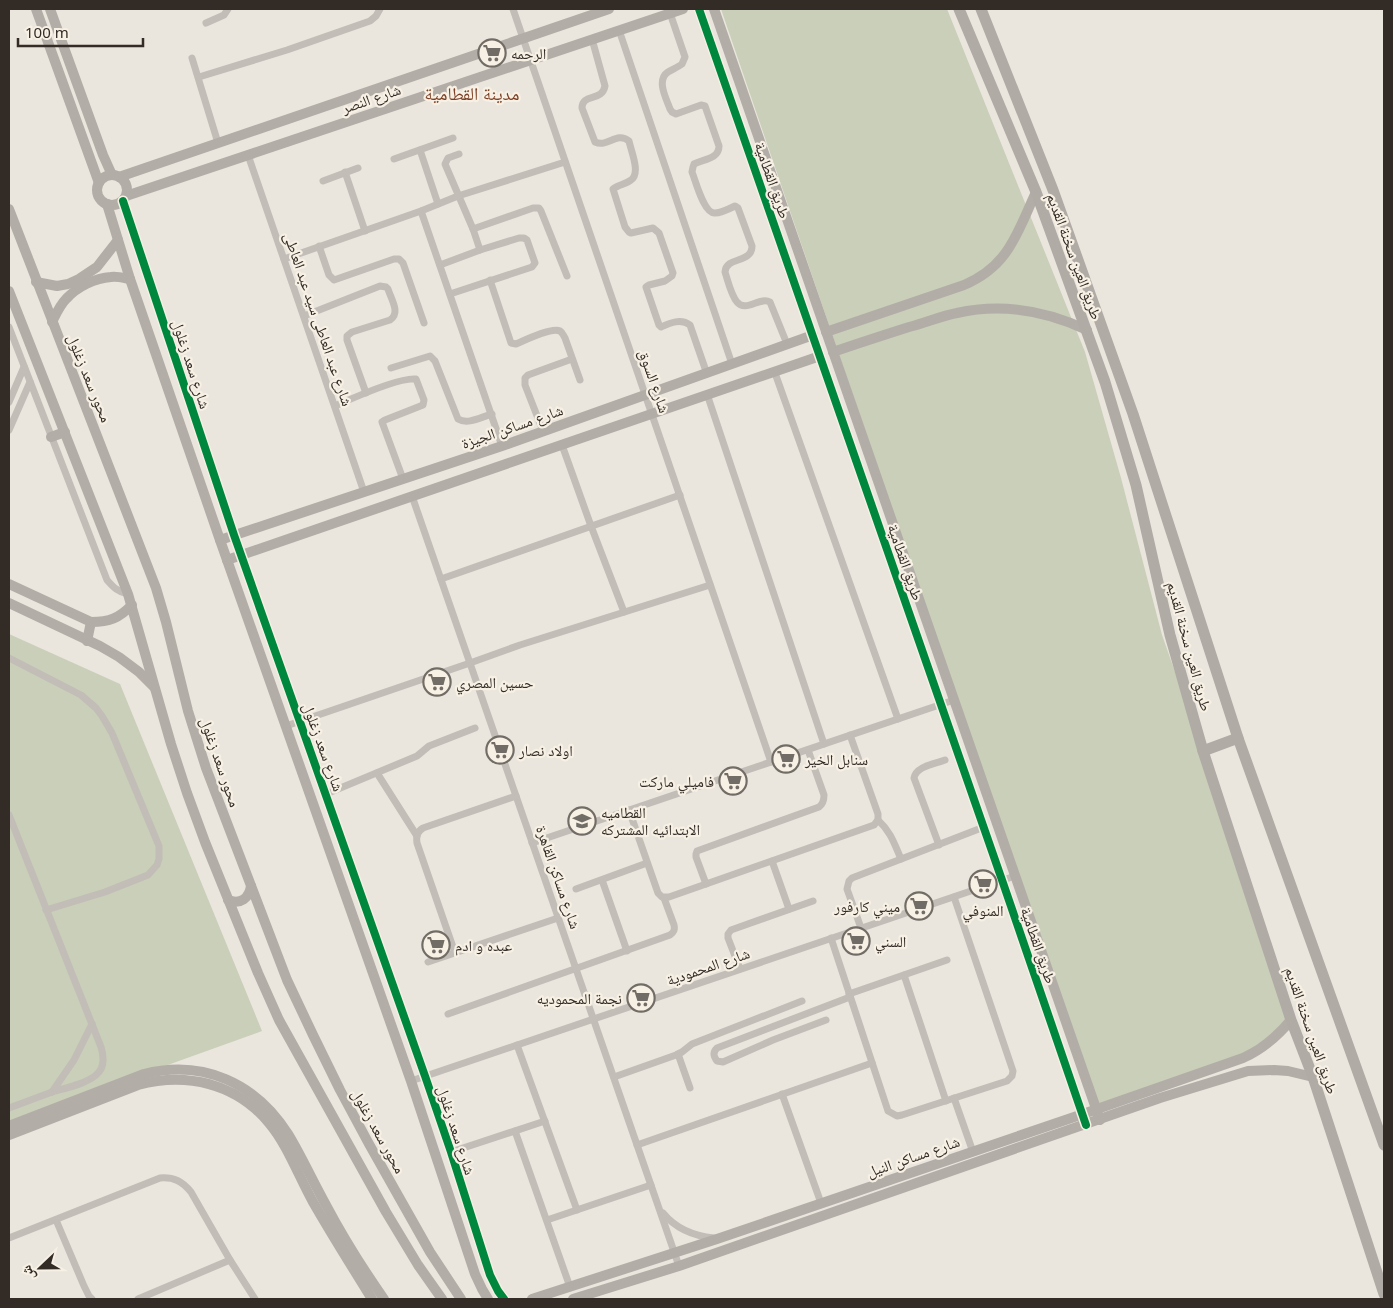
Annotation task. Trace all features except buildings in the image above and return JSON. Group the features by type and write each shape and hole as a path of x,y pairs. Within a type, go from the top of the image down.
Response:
{"main road":[{"name":"طريق العين سخنة القديم","path":"960,9 1036,192 1105,382 1127,453 1170,635 1203,750 1291,1020 1313,1077 1384,1294"},
{"name":"طريق العين سخنة القديم","path":"981,9 1053,190 1133,414 1238,738 1384,1145"},
{"path":"1203,750 1238,738"}],"street":[{"path":"36,9 99,183 98,195 106,204 116,205 125,199 128,191 124,180 116,176 104,177 99,183"},
{"path":"50,9 103,155 116,176"},
{"path":"206,23 224,16 228,9"},
{"path":"198,77 287,50 370,21 380,9"},
{"name":"شارع السوق","path":"513,9 771,762"},
{"name":"شارع النصر","path":"116,176 609,9"},
{"name":"شارع النصر","path":"125,199 248,155 683,9"},
{"name":"طريق القطامية","path":"699,9 1084,1120"},
{"name":"طريق القطامية","path":"714,9 1100,1120"},
{"path":"670,12 685,57 682,64 666,73 662,80 670,109 676,114 701,105 705,106 719,146 716,155 694,164 692,172 705,207 709,212 716,213 735,206 738,208 752,246 752,251 749,255 728,264 725,268 734,298 739,304 747,306 764,300 770,302 787,344"},
{"path":"619,30 732,364"},
{"path":"592,39 605,86 603,93 600,95 584,100 582,108 595,142 601,144 623,138 629,141 636,170 635,175 630,181 614,189 625,227 629,232 653,228 659,233 673,273 670,278 646,287 658,325 661,327 684,321 690,325 707,374"},
{"path":"192,58 218,143"},
{"path":"394,159 453,138"},
{"path":"420,150 438,204"},
{"path":"459,154 448,158 445,164 480,250"},
{"name":"شارع عبد العاطى سيد عبد العاطى","path":"248,155 364,492"},
{"path":"284,259 421,211 458,196 565,162"},
{"path":"323,181 358,168"},
{"path":"345,172 365,231"},
{"path":"826,332 964,285 983,276 1009,250 1036,192"},
{"name":"شارع سعد زغلول","path":"125,199 234,535 425,1076 490,1276 504,1299"},
{"name":"شارع سعد زغلول","path":"106,204 220,540 411,1081 478,1282 488,1299"},
{"path":"473,229 533,208 539,208 567,276"},
{"name":"محور سعد زغلول","path":"9,209 156,588 196,740 287,980 340,1090 369,1144 430,1252 462,1299"},
{"path":"421,211 502,446"},
{"path":"440,265 522,237 526,238 530,247 535,263 533,266 450,294"},
{"path":"36,282 57,286 79,279 97,267 118,240"},
{"path":"319,246 329,275 334,280 394,259 399,259 403,263 424,323"},
{"path":"52,322 66,298 85,284 111,277 130,279"},
{"path":"490,280 512,343 516,344 550,331 559,331 565,338 580,380"},
{"path":"304,316 380,286 388,289 396,312 394,317 352,332 347,336 366,393"},
{"path":"9,291 128,594 190,801 258,973 279,1020 386,1212 418,1265 442,1299"},
{"path":"833,352 954,313 979,309 1016,309 1040,313 1064,320 1087,330"},
{"path":"20,319 9,325 107,580 114,588 128,594"},
{"name":"شارع مساكن الجيزة","path":"220,540 543,432 813,335"},
{"path":"391,368 430,356 435,361 458,419 462,422 468,422 492,414"},
{"path":"227,560 820,356"},
{"path":"543,432 525,386 525,378 528,375 572,359"},
{"path":"9,402 24,367"},
{"path":"775,373 898,719"},
{"path":"335,406 366,393 411,379 417,381 424,400 423,405 382,422 403,479"},
{"path":"9,430 30,382"},
{"path":"707,394 824,744"},
{"path":"51,437 65,432"},
{"path":"562,445 624,612"},
{"path":"441,579 680,495"},
{"name":"شارع مساكن القاهرة","path":"412,496 679,1266"},
{"path":"9,584 91,622 112,620 122,615 132,605"},
{"path":"286,726 520,645 710,585"},
{"path":"9,603 119,658 139,672 156,688"},
{"path":"87,641 91,622"},
{"path":"9,658 81,695 102,716 112,733 159,846 160,853 157,865 148,875 104,892 46,910"},
{"path":"532,843 954,700"},
{"path":"326,794 417,756 429,746 474,728"},
{"path":"664,898 874,825 878,820 878,814 850,735"},
{"path":"706,884 696,857 697,851 822,805 824,795 808,750"},
{"path":"939,845 914,774 920,769 945,760"},
{"path":"377,773 416,836 455,953"},
{"path":"416,836 422,828 516,796"},
{"path":"448,1014 673,933 675,929 674,924 664,898 658,893 629,810"},
{"path":"9,815 103,1054 101,1070 96,1076 9,1108"},
{"path":"878,820 890,834 901,859"},
{"path":"861,928 847,889 852,878 984,828"},
{"path":"772,861 790,909"},
{"path":"576,889 647,863"},
{"name":"شارع المحمودية","path":"411,1081 1015,876"},
{"path":"602,880 627,951"},
{"path":"228,900 236,902 244,900 249,893 250,886"},
{"path":"831,938 888,1111 897,1116 902,1115 1007,1081 1013,1074 954,897"},
{"path":"740,970 728,938 729,931 813,901"},
{"path":"428,962 558,918"},
{"path":"826,1020 723,1062 717,1060 714,1056 717,1048 850,995 947,960"},
{"path":"904,975 950,1100 973,1152"},
{"path":"614,1077 678,1054 692,1044 802,1001"},
{"name":"شارع مساكن النيل","path":"573,1299 679,1266 1084,1120 1096,1109 1254,1053 1275,1038 1291,1020"},
{"path":"52,1092 74,1060 92,1024"},
{"path":"769,1028 773,1040"},
{"path":"517,1045 577,1210"},
{"path":"678,1054 690,1088"},
{"path":"637,1145 872,1063"},
{"path":"9,1126 158,1070 192,1070 226,1078 248,1091 282,1124 379,1299"},
{"name":"شارع مساكن النيل","path":"532,1299 717,1239 973,1152 1084,1120 1100,1120 1248,1071 1288,1071 1313,1077"},
{"path":"9,1135 150,1082 186,1079 210,1084 225,1090 242,1099 269,1123 313,1201 379,1299"},
{"path":"782,1094 821,1203"},
{"path":"451,1152 545,1121"},
{"path":"516,1131 570,1287"},
{"path":"9,1238 160,1178 178,1180 186,1185 191,1192 255,1299"},
{"path":"547,1220 651,1185"},
{"path":"660,1209 665,1216 680,1228 698,1236 717,1239"},
{"path":"56,1220 84,1286 92,1299"},
{"path":"467,1250 480,1246"},
{"path":"138,1299 230,1260"}],"green space":[{"path":"721,9 947,9 1085,352 1121,478 1162,635 1203,751 1288,1024 1231,1062 1097,1109"},
{"path":"9,634 120,684 262,1031 9,1122"}],"cycle path":[{"path":"699,9 1086,1125"},
{"path":"123,201 234,535 425,1076 490,1275 504,1299"}],"place":[{"name":"الرحمه","path":"492,53"},
{"name":"حسين المصري","path":"437,682"},
{"name":"اولاد نصار","path":"500,750"},
{"name":"سنابل الخير","path":"786,759"},
{"name":"فاميلي ماركت","path":"733,781"},
{"name":"القطاميه الابتدائيه المشتركه","path":"582,821"},
{"name":"المنوفي","path":"983,884"},
{"name":"ميني كارفور","path":"919,906"},
{"name":"السني","path":"856,941"},
{"name":"عبده و ادم","path":"436,945"},
{"name":"نجمة المحموديه","path":"641,998"}],"district":[{"name":"مدينة القطامية","path":"472,93"}]}
